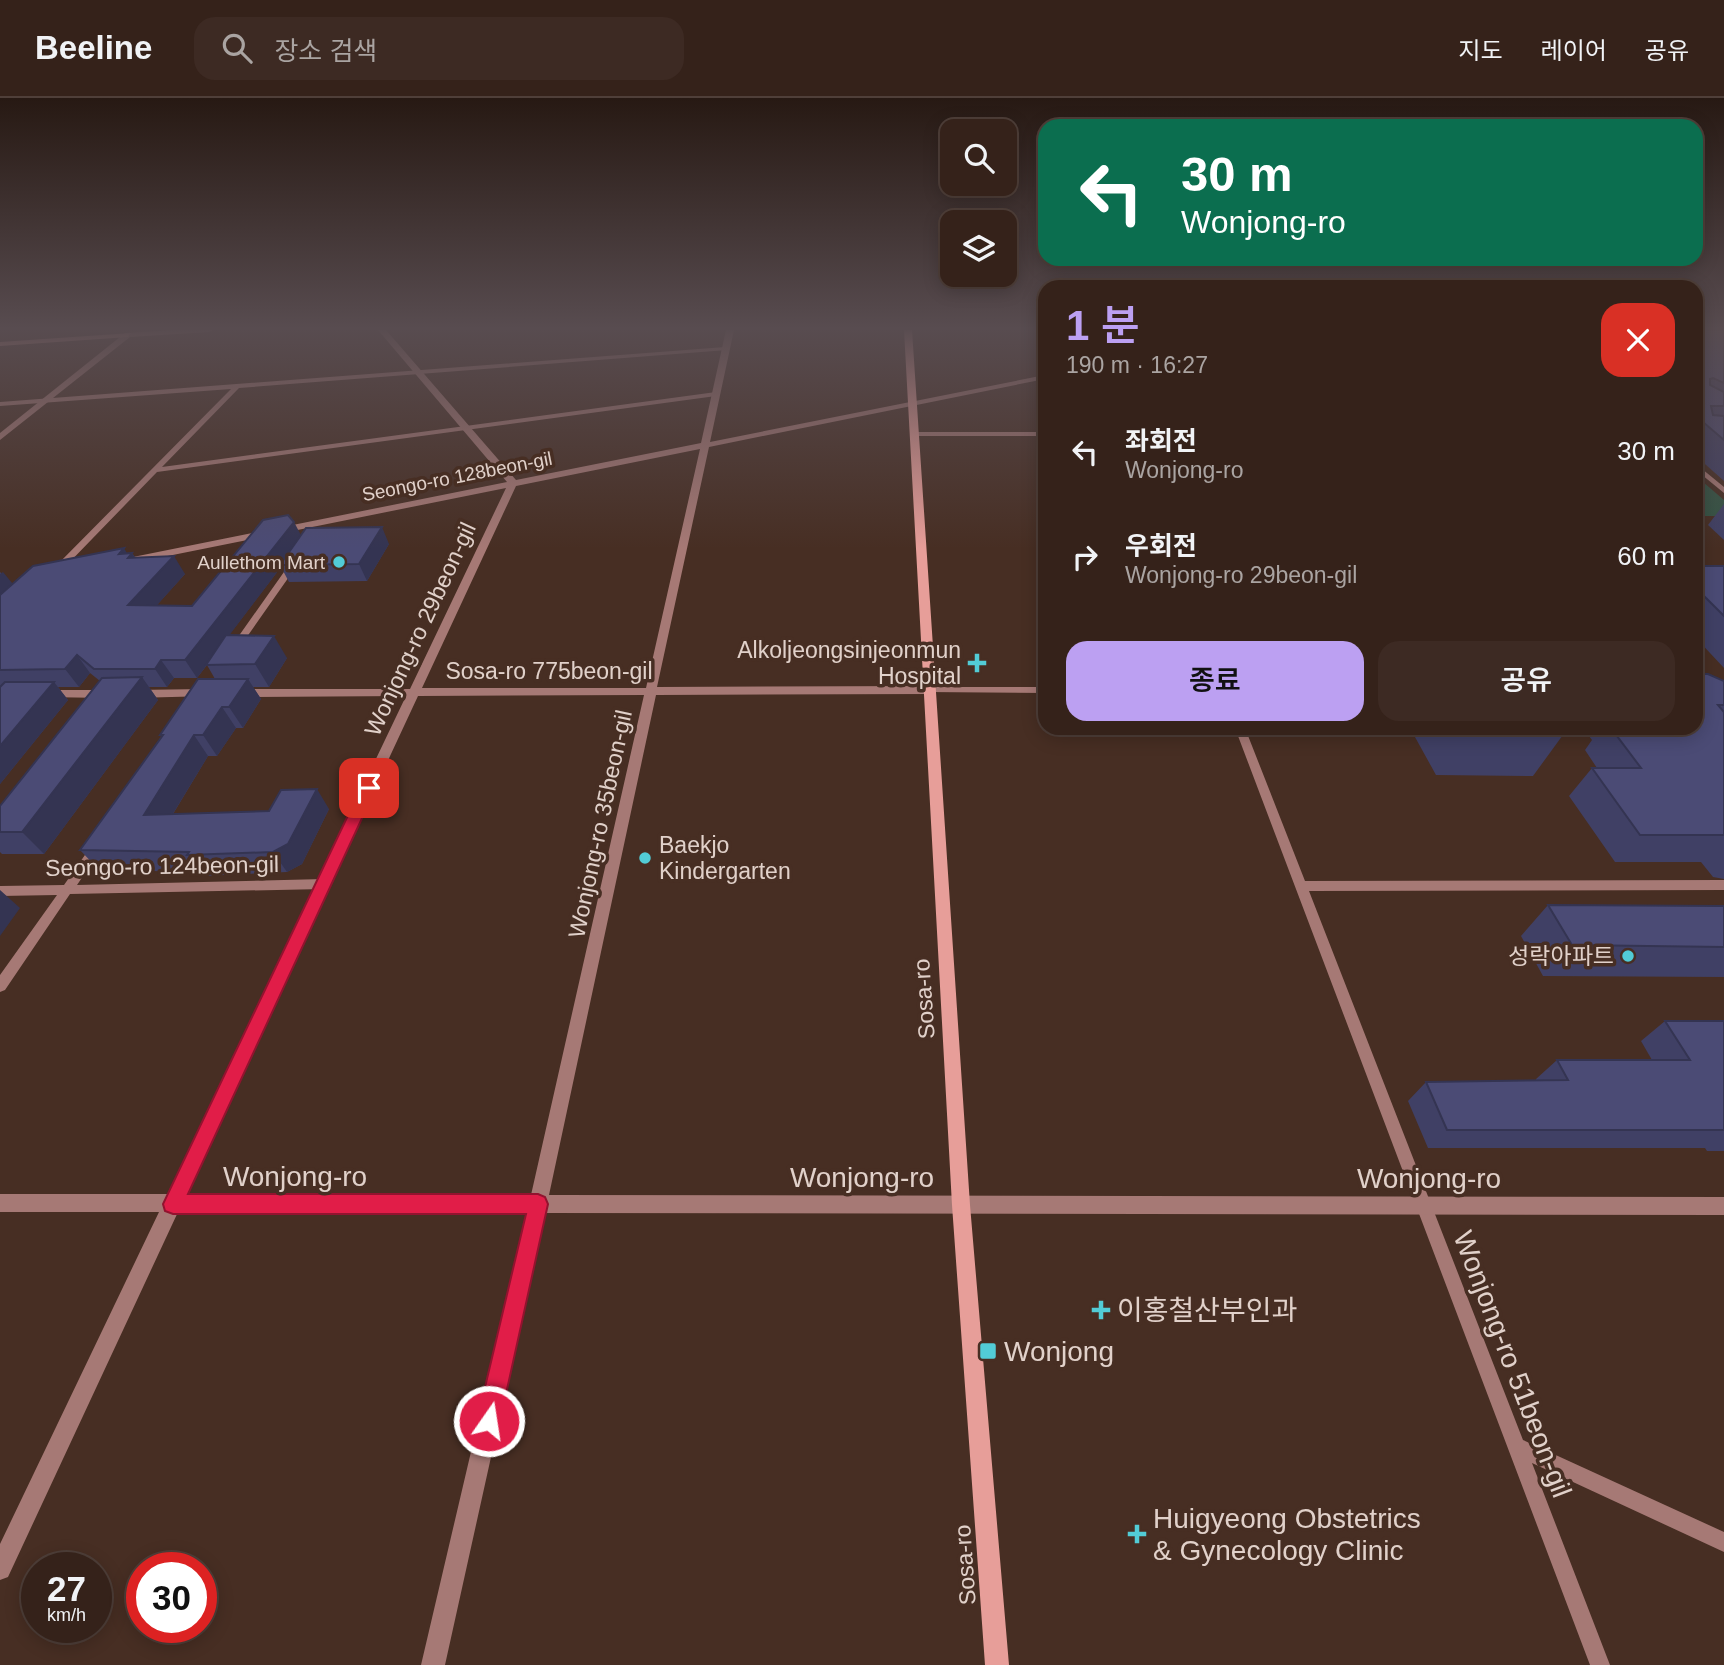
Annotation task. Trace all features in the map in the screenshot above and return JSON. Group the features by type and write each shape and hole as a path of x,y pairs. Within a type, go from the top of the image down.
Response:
{"street":[{"path":"0,437 41,403"},
{"path":"444,403 513,483"},
{"name":"Wonjong-ro 35beon-gil","path":"433,1665 538,1204 714,403"},
{"name":"Seongo-ro 128beon-gil","path":"119,563 706,443 916,403"},
{"name":"Sosa-ro","path":"912,404 961,1205 997,1665"},
{"name":"Wonjong-ro 29beon-gil","path":"0,1569 513,483"},
{"path":"51,576 64,574"},
{"path":"29,694 203,694 214,688"},
{"name":"Sosa-ro 775beon-gil","path":"231,693 930,690"},
{"name":"Wonjong-ro","path":"0,1203 1724,1206"}],"lane":[{"path":"51,576 220,403"},
{"path":"155,470 648,403"},
{"path":"914,434 1038,434"},
{"path":"1703,472 1724,491"},
{"path":"315,533 323,521"},
{"path":"227,659 299,556"},
{"path":"930,690 1038,690"},
{"path":"196,704 203,694"},
{"name":"Wonjong-ro 51beon-gil","path":"1243,735 1601,1665"},
{"path":"0,986 105,835"},
{"name":"Seongo-ro 124beon-gil","path":"0,891 324,884"},
{"path":"1300,886 1724,885"},
{"path":"1517,1447 1724,1542"}],"green space":[{"path":"1703,482 1724,500 1724,516 1703,516"}],"building":[{"path":"1703,403 1724,403 1724,406 1711,406 1713,415 1724,416 1724,440 1703,422"},
{"path":"288,515 294,522 185,660 161,660 155,669 94,669 77,655 65,669 0,670 0,595 33,566 124,548 119,554 132,553 128,558 174,556 128,605 192,606 263,520"},
{"path":"382,527 359,564 280,565 306,528"},
{"path":"1703,566 1724,566 1724,616 1703,595"},
{"path":"226,635 274,636 255,664 206,665"},
{"path":"1703,674 1724,681 1724,705 1718,705 1724,712 1724,835 1640,835 1592,768 1641,768 1616,735 1703,735"},
{"path":"142,677 22,832 0,832 0,806 102,678"},
{"path":"198,679 248,679 229,707 222,707 203,735 194,735 144,815 269,811 281,790 317,789 288,844 273,852 187,855 189,852 80,850 163,735 160,735"},
{"path":"5,682 54,682 0,746 0,687"},
{"path":"1548,905 1724,906 1724,947 1572,945"},
{"path":"1665,1021 1724,1021 1724,1130 1447,1130 1426,1082 1568,1080 1557,1060 1690,1060"}],"place":[{"name":"Aullethom Mart","path":"339,562"},
{"name":"Alkoljeongsinjeonmun Hospital","path":"977,663"},
{"name":"Baekjo Kindergarten","path":"645,858"},
{"name":"성락아파트","path":"1628,956"},
{"name":"이홍철산부인과","path":"1101,1310"},
{"name":"Wonjong","path":"988,1351"},
{"name":"Huigyeong Obstetrics & Gynecology Clinic","path":"1137,1534"}],"route":[{"path":"369,788 173,1204 538,1204 489,1421"}]}
